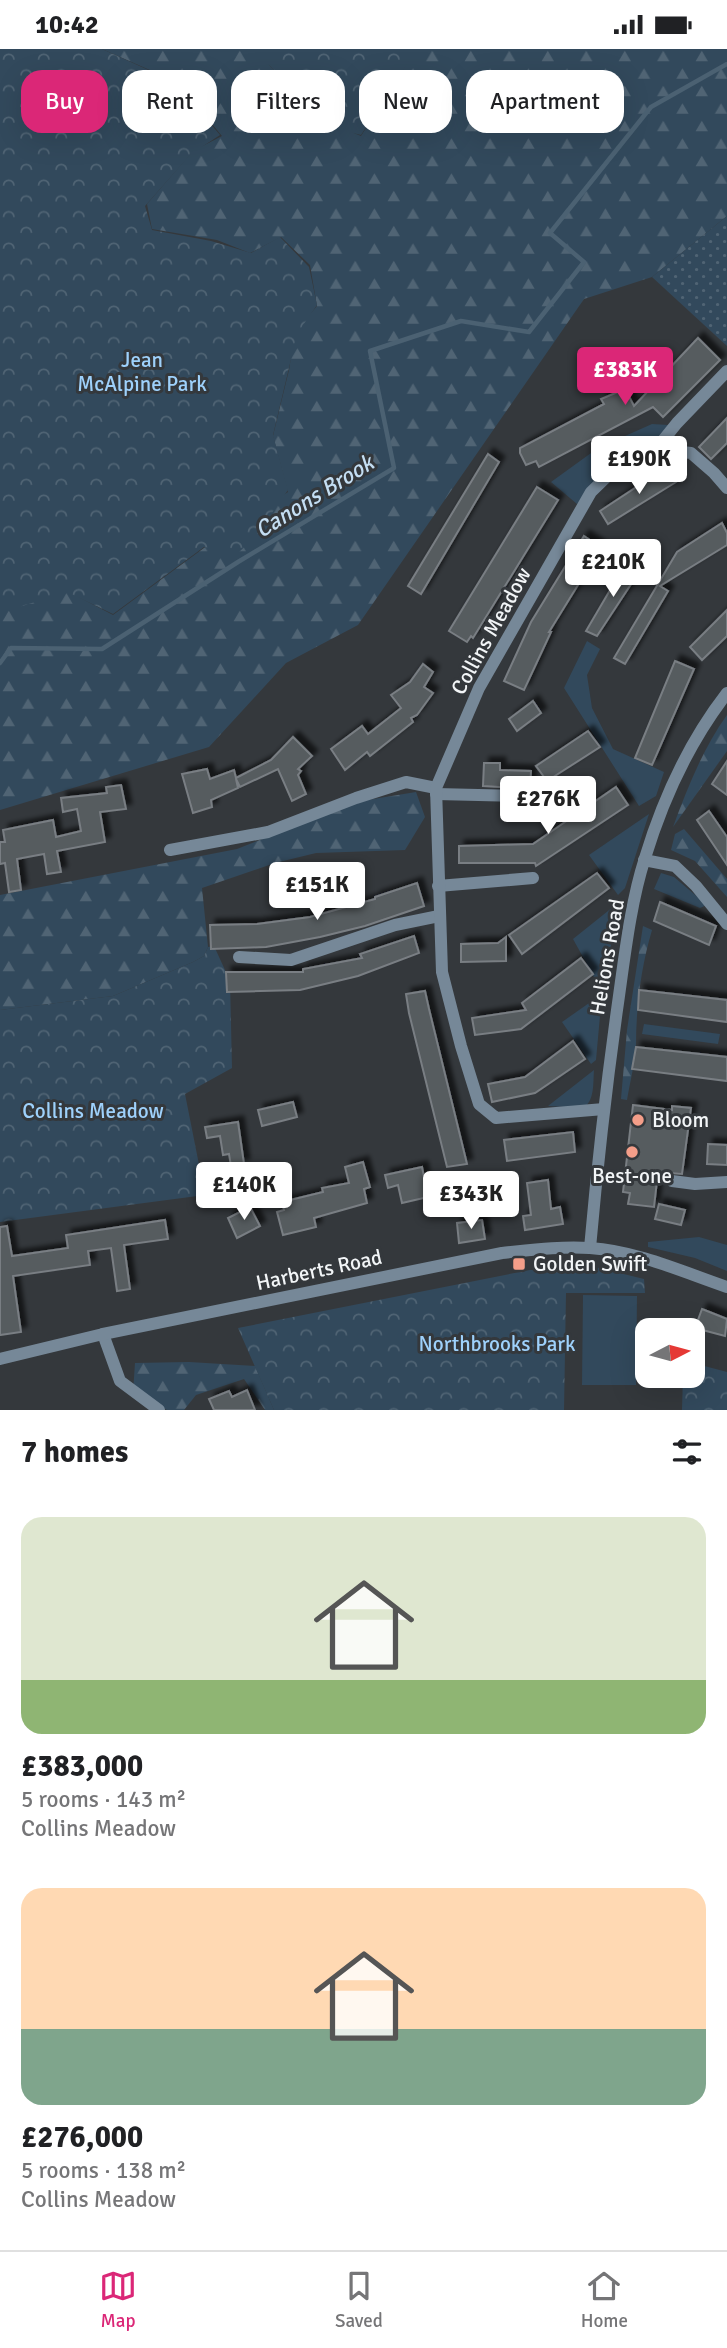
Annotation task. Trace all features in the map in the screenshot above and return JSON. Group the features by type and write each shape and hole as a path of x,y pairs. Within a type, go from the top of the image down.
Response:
{"street":[{"name":"Collins Meadow","path":"656,449 727,370"},
{"name":"Collins Meadow","path":"604,1109 496,1118 482,1108 461,1046 442,972 436,791 479,688 592,492 621,463 656,449 691,453 727,488"},
{"name":"Helions Road","path":"590,1248 604,1109 626,953 644,860 667,794 703,723 727,693"},
{"path":"170,850 268,832 352,799 405,782 436,791 517,796"},
{"path":"644,860 675,866 696,886 727,924"},
{"path":"438,885 533,878"},
{"path":"239,957 291,960 396,925 439,916"},
{"path":"672,1181 695,1184 727,1182"},
{"name":"Harberts Road","path":"0,1359 103,1334 455,1261 551,1248 613,1251 727,1287"},
{"path":"103,1334 120,1381 159,1410"}],"green space":[{"name":"Jean McAlpine Park","path":"0,49 102,49 148,70 122,70 122,133 217,131 220,135 191,154 145,206 152,230 211,241 251,253 280,237 309,267 317,305 297,334 273,435 288,490 255,537 238,553 204,547 113,614 67,592 0,613"},
{"path":"102,49 259,49 274,70 231,70 231,133 345,133 345,129 361,136 363,133 452,133 452,70 403,70 416,49 727,49 727,216 652,277 584,299 358,625 286,663 209,747 0,810 0,612 67,591 113,615 204,548 288,492 273,436 295,332 317,306 310,265 281,237 250,253 217,240 152,229 147,204 193,151 222,136 217,130 217,70 150,70"},
{"path":"257,49 417,49 403,70 359,70 361,135 345,131 345,70 274,70"},
{"path":"727,216 727,346 652,277"},
{"path":"652,424 669,425 653,448 589,489 577,504 551,482 598,448"},
{"path":"587,641 600,649 587,675 592,708 613,749 664,772 656,796 639,806 564,688"},
{"path":"727,715 727,751 673,827 703,755"},
{"path":"416,792 425,817 405,850 316,853 275,863 202,888 208,947 204,956 193,962 113,996 0,1010 0,895 237,849 355,802"},
{"path":"649,814 625,888 618,895 589,855"},
{"path":"684,829 727,879 727,897 695,861 671,850 675,834"},
{"path":"661,873 674,877 707,905 700,908 654,889"},
{"path":"618,903 605,982 599,986 573,939"},
{"path":"643,926 652,930 640,987 635,1052 627,1100 621,1099 627,1030"},
{"name":"Collins Meadow","path":"214,946 230,981 232,1068 185,1094 205,1195 0,1222 0,1010 113,996 193,962 204,956 208,947"},
{"path":"602,994 596,1060 591,1064 562,1022"},
{"path":"644,1024 720,1034 718,1044 642,1034"},
{"path":"594,1070 590,1101 587,1105 583,1108 548,1106"},
{"path":"699,1237 727,1245 727,1271 695,1258 648,1247 648,1242"},
{"name":"Northbrooks Park","path":"595,1267 644,1279 645,1293 566,1293 564,1410 274,1410 238,1328 530,1270"},
{"path":"583,1295 637,1296 635,1385 582,1385"},
{"path":"189,1362 255,1366 274,1410 265,1410 244,1379 196,1395 184,1410 167,1410 133,1393 135,1363"},
{"path":"705,1366 727,1372 727,1410 682,1410 683,1388 705,1388"}],"building":[{"path":"698,338 720,360 663,417 653,407 539,467 536,461 526,465 520,448 604,404 601,399 625,389 634,406"},
{"path":"727,418 727,443 711,459 699,447"},
{"path":"488,454 499,462 421,594 408,586"},
{"path":"667,467 676,482 608,524 600,511"},
{"path":"537,487 558,500 473,638 471,636 467,642 449,631"},
{"path":"722,523 727,533 727,545 660,586 668,591 625,664 614,658 677,552"},
{"path":"584,536 599,546 599,551 549,632 524,690 504,681 531,622"},
{"path":"626,563 639,572 597,636 586,631"},
{"path":"727,610 727,636 702,660 690,647"},
{"path":"675,661 694,669 652,765 635,758"},
{"path":"423,664 433,672 424,687 433,693 417,715 411,718 413,722 370,756 367,752 345,770 331,749 362,726 368,734 401,708 391,695 410,682"},
{"path":"533,701 541,713 517,731 509,719"},
{"path":"588,731 600,747 547,781 536,766"},
{"path":"293,737 312,756 298,769 301,771 298,775 306,794 292,801 278,769 240,787 236,779 238,788 211,800 212,807 193,813 182,774 207,769 210,779 234,770 236,778 271,760"},
{"path":"727,761 727,795 712,784"},
{"path":"484,763 500,763 500,770 531,771 530,789 483,786"},
{"path":"121,785 126,809 100,812 105,842 57,851 61,872 47,874 44,854 17,859 21,890 9,892 5,863 0,864 0,842 5,842 3,830 53,820 56,837 81,831 77,809 63,812 61,798 107,793 106,787"},
{"path":"616,787 628,805 536,866 535,863 459,863 459,846 533,844"},
{"path":"709,811 727,837 727,865 697,820"},
{"path":"597,873 609,888 522,954 509,935"},
{"path":"417,883 424,906 365,926 266,947 211,949 210,925 257,924 310,917 375,899"},
{"path":"660,902 716,926 709,945 654,921"},
{"path":"414,936 419,953 358,976 300,990 227,992 226,972 303,972 303,969 362,958 360,954"},
{"path":"506,937 506,961 461,962 461,944 498,943"},
{"path":"581,958 593,974 521,1029 475,1035 472,1018 526,1010 522,1003"},
{"path":"639,990 727,1000 727,1022 638,1010"},
{"path":"425,991 467,1164 447,1167 409,1013 406,994"},
{"path":"573,1041 585,1059 535,1093 492,1102 488,1084 525,1077"},
{"path":"636,1047 727,1057 727,1081 632,1069"},
{"path":"293,1102 297,1117 262,1126 258,1110"},
{"path":"633,1105 672,1110 672,1106 691,1108 682,1174 658,1172 654,1207 628,1204 630,1193 623,1192"},
{"path":"238,1122 244,1164 231,1166 229,1154 223,1155 220,1136 207,1138 205,1127"},
{"path":"573,1132 575,1152 507,1161 504,1140"},
{"path":"708,1144 727,1145 727,1165 707,1164"},
{"path":"363,1162 370,1187 364,1189 367,1203 314,1218 316,1227 283,1235 277,1212 284,1210 282,1202 323,1192 322,1188 349,1183 345,1167"},
{"path":"422,1167 428,1197 402,1203 398,1185 388,1188 385,1175"},
{"path":"548,1180 551,1209 560,1207 563,1224 525,1230 523,1216 531,1215 527,1183"},
{"path":"659,1204 685,1210 681,1225 655,1219"},
{"path":"250,1207 260,1226 237,1238 228,1218"},
{"path":"165,1220 168,1239 124,1245 130,1289 117,1291 111,1248 88,1251 90,1265 13,1276 21,1332 0,1335 0,1227 7,1226 12,1256 68,1248 66,1235"},
{"path":"482,1220 485,1239 459,1243 457,1223"},
{"path":"702,1309 727,1319 725,1336 705,1331 705,1318 699,1318"},
{"path":"247,1390 255,1410 214,1410 209,1399 229,1391 232,1397"}],"waterway":[{"name":"Canons Brook","path":"0,663 11,648 102,649 238,562 394,468 370,351 461,321 529,332 584,262 550,233 651,107 727,64"}],"place":[{"name":"Bloom","path":"638,1120"},
{"name":"Best-one","path":"632,1152"},
{"name":"Golden Swift","path":"519,1264"}]}
